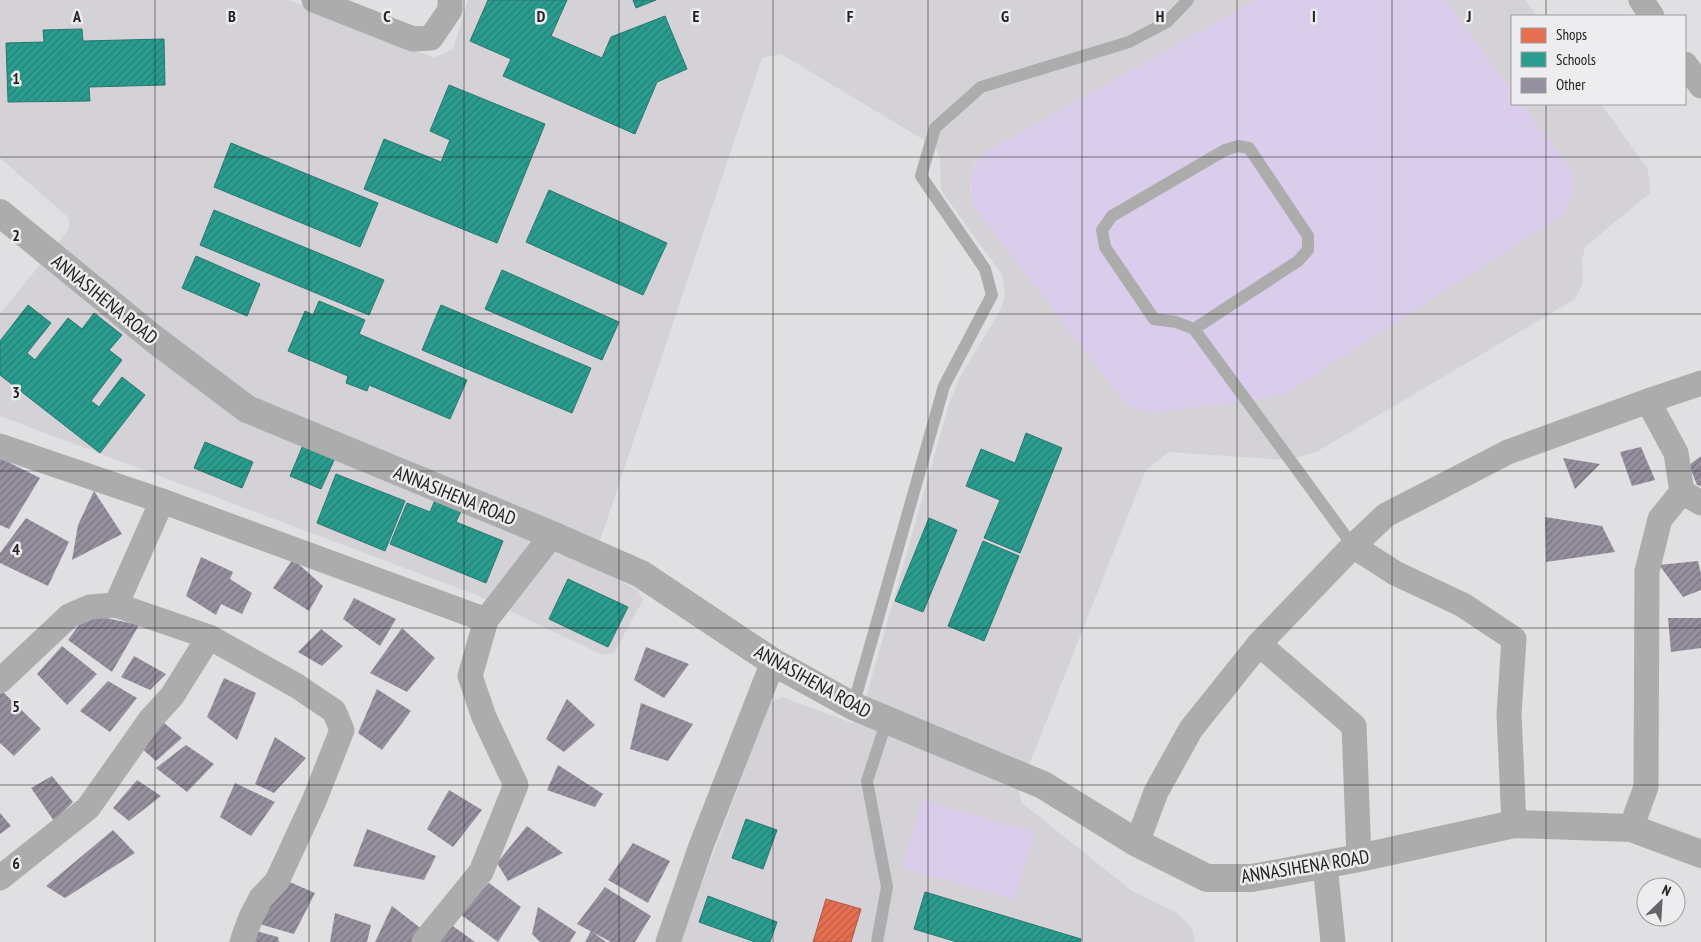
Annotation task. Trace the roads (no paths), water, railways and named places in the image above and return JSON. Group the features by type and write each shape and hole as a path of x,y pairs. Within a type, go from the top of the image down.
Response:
{"street":[{"path":"314,0 413,39 431,38 450,10 450,0"},
{"path":"1641,0 1651,15"},
{"path":"1686,65 1701,86"},
{"name":"ANNASIHENA ROAD","path":"0,213 154,340 247,409 552,535 641,574 773,662 853,706 1043,785 1137,843 1207,878 1252,878 1359,858 1514,824 1632,828 1701,854"},
{"path":"1137,843 1156,792 1190,729 1259,644 1352,546 1386,515 1508,452 1701,383"},
{"path":"1632,828 1646,787 1647,571 1660,519 1691,497 1676,453 1648,401"},
{"path":"0,446 162,501 486,620"},
{"path":"116,605 162,501"},
{"path":"424,942 481,872 516,785 484,717 470,676 486,620 552,535"},
{"path":"1352,546 1395,573 1463,605 1514,639 1509,714 1514,824"},
{"path":"0,681 69,616 90,606 116,605 209,637 297,686 334,710 342,730 314,801 278,881 261,898 251,917 242,942"},
{"path":"0,878 88,808 150,720 172,696 209,637"},
{"path":"1259,644 1354,726 1359,858"},
{"path":"668,942 701,846 773,662"},
{"path":"1325,864 1333,942"}],"lane":[{"path":"853,706 944,386 992,295 985,268 921,176 935,128 981,87 1129,42 1167,22 1188,0"},
{"path":"1194,330 1298,261 1308,250 1308,236 1249,148 1238,146 1225,150 1112,216 1102,230 1105,247 1154,319 1176,322 1194,330 1352,546"},
{"path":"877,942 887,887 867,781 887,720"}]}
